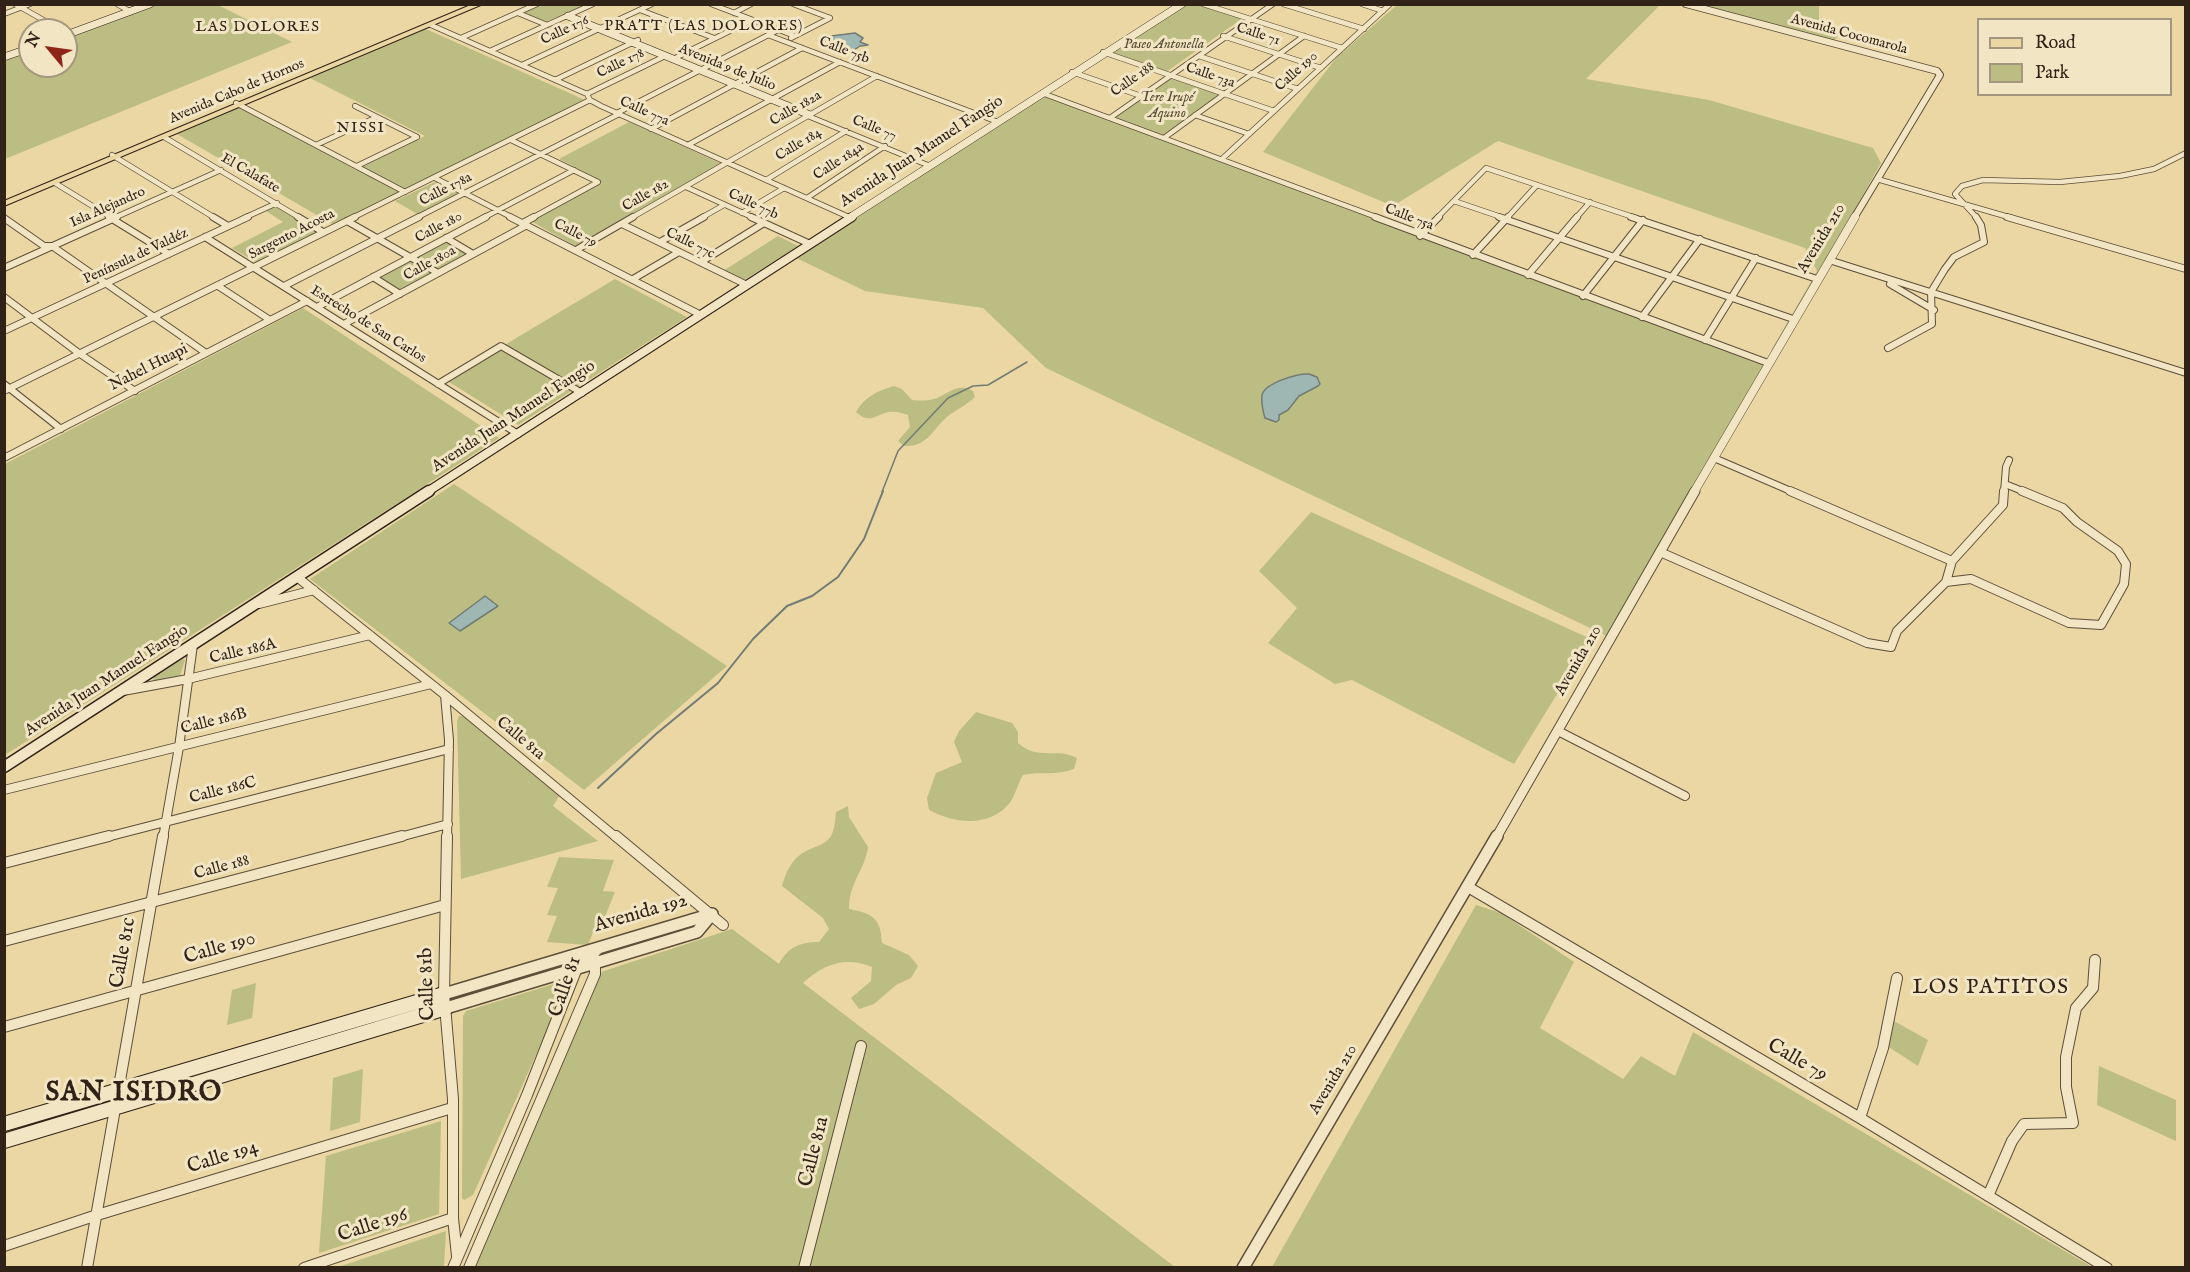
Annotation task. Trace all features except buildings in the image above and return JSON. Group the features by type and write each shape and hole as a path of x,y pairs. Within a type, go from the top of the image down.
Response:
{"main road":[{"path":"78,30 150,4"},
{"name":"Avenida Cabo de Hornos","path":"4,204 470,4"},
{"name":"Avenida Cabo de Hornos","path":"4,200 480,4"},
{"name":"Avenida Juan Manuel Fangio","path":"4,767 1105,53 1176,4"},
{"name":"Avenida Juan Manuel Fangio","path":"1144,27 1182,4"},
{"name":"Avenida 9 de Julio","path":"570,15 702,69"},
{"name":"Avenida 9 de Julio","path":"635,41 666,56 811,114"},
{"name":"Avenida 192","path":"4,1124 445,1001"},
{"name":"Avenida 192","path":"4,1141 115,1108 445,1001"}],"street":[{"path":"15,4 39,18"},
{"path":"4,14 30,4"},
{"path":"117,4 131,12"},
{"path":"461,38 537,4"},
{"name":"Calle 176","path":"522,65 651,4"},
{"name":"Calle 75b","path":"711,4 795,36"},
{"path":"734,13 750,4"},
{"path":"785,41 830,18 793,4"},
{"path":"1203,4 1342,48"},
{"name":"Calle 188","path":"1107,117 1266,4"},
{"name":"Calle 188","path":"1249,18 1273,4"},
{"path":"1283,4 1364,29"},
{"path":"1362,4 1383,11"},
{"name":"Calle 190","path":"1222,159 1390,4"},
{"name":"Avenida Cocomarola","path":"1686,4 1938,70"},
{"path":"490,51 592,5"},
{"path":"640,10 714,38"},
{"path":"518,13 547,25"},
{"path":"677,57 752,20"},
{"name":"Calle 77a","path":"431,25 555,80 618,114 851,218"},
{"path":"618,114 778,30"},
{"name":"Calle 75b","path":"768,35 998,122"},
{"name":"Calle 188","path":"1169,75 1199,56 1224,36"},
{"name":"Calle 71","path":"1224,36 1321,68"},
{"path":"1164,138 1304,36"},
{"path":"555,80 635,41"},
{"path":"651,129 802,48"},
{"name":"Calle 73a","path":"1105,53 1274,111"},
{"name":"Calle 178","path":"589,97 666,56"},
{"path":"1199,56 1298,89"},
{"path":"688,145 840,62"},
{"name":"Avenida 210","path":"1243,1268 1558,730 1793,319 1940,75 1938,70"},
{"path":"1074,73 1138,96"},
{"name":"Calle 182a","path":"728,163 878,76"},
{"name":"Calle 75a","path":"1042,93 1222,159 1420,236 1768,363"},
{"name":"Sargento Acosta","path":"6,388 80,354 511,140 589,97"},
{"path":"238,104 405,192"},
{"path":"355,106 417,137 357,166"},
{"name":"Calle 178a","path":"284,286 618,114"},
{"name":"Calle 77","path":"811,114 930,166"},
{"path":"1195,115 1249,134"},
{"path":"316,145 377,117"},
{"name":"Calle 184","path":"766,180 846,131"},
{"name":"El Calafate","path":"164,137 323,232"},
{"path":"511,140 574,170"},
{"name":"Calle 184a","path":"807,198 885,146"},
{"path":"1888,348 1932,324 1934,310 1931,292 1954,257 1984,242 1984,228 1972,211 1960,204 1954,194 1962,186 1983,180 2060,182 2120,176 2154,170 2186,153"},
{"path":"114,156 228,226"},
{"name":"Calle 182","path":"576,250 728,163"},
{"path":"1420,236 1486,168 1817,279"},
{"name":"Isla Alejandro","path":"4,265 52,246 219,169"},
{"name":"Calle 180","path":"316,307 574,170"},
{"name":"Calle 180a","path":"344,324 598,182 574,170"},
{"name":"Calle 79","path":"435,177 701,315"},
{"path":"1877,179 2186,269"},
{"path":"55,183 169,254"},
{"path":"1473,255 1537,185"},
{"name":"Calle 77b","path":"686,187 810,244"},
{"name":"Calle 184","path":"742,213 784,188"},
{"path":"1454,201 1793,319"},
{"path":"1528,275 1590,202"},
{"name":"Península de Valdéz","path":"4,331 277,203"},
{"path":"660,242 724,205"},
{"path":"4,218 44,246 52,246 206,353"},
{"name":"Isla Alejandro","path":"4,265 111,218"},
{"path":"347,220 438,273"},
{"path":"1584,296 1643,220"},
{"path":"701,262 764,223"},
{"name":"Calle 77c","path":"622,224 747,285"},
{"name":"Estrecho de San Carlos","path":"206,237 518,434"},
{"path":"446,238 472,254"},
{"path":"1642,317 1700,239"},
{"path":"633,279 679,252"},
{"path":"1704,340 1756,258"},
{"path":"1829,260 2186,373"},
{"path":"1873,274 1934,310"},
{"path":"373,277 400,294"},
{"path":"218,286 270,320"},
{"path":"4,297 80,354 135,391"},
{"name":"Nahel Huapi","path":"4,458 307,301"},
{"path":"438,384 501,346 582,393"},
{"path":"6,388 61,429"},
{"path":"1714,458 1952,561"},
{"path":"1660,552 1867,643 1892,647 1897,632 1946,582 1952,561 2003,505 2006,467 2009,460"},
{"path":"1946,582 1971,579 2069,623 2101,625 2124,584 2126,564 2118,551 2077,522 2063,508 2005,484"},
{"name":"Calle 81a","path":"297,577 445,695 723,925"},
{"path":"255,605 314,590"},
{"name":"Calle 186A","path":"122,691 188,679 370,635"},
{"name":"Calle 81c","path":"87,1268 179,747 194,645"},
{"name":"Calle 186B","path":"4,790 431,684"},
{"name":"Calle 81b","path":"445,695 449,749 445,1001 452,1108 453,1218 457,1256"},
{"path":"1558,730 1685,795"},
{"name":"Calle 186C","path":"4,863 449,749"},
{"name":"Calle 188","path":"4,941 448,824"},
{"name":"Calle 79","path":"1467,887 1860,1118 2108,1268"},
{"name":"Calle 190","path":"4,1027 445,905"},
{"name":"Avenida 192","path":"445,1001 600,947 712,914"},
{"name":"Avenida 192","path":"445,1001 577,968 697,932 712,914"},
{"name":"Calle 81","path":"471,1263 594,974 593,963 600,947"},
{"name":"Calle 81","path":"453,1268 577,968 600,947"},
{"path":"1988,1196 2012,1141 2024,1124 2073,1123 2066,1087 2066,1057 2076,1008 2093,988 2096,960"},
{"path":"1860,1118 1882,1048 1897,978"},
{"name":"Calle 81a","path":"804,1268 861,1046"},
{"name":"Calle 194","path":"4,1246 97,1215 452,1108"},
{"name":"Calle 196","path":"304,1268 453,1218"},
{"path":"457,1256 471,1263"}],"green space":[{"path":"156,5 218,5 292,42 5,159 5,59 18,54 18,78 78,78 78,33"},
{"path":"540,5 585,5 545,22 522,12"},
{"name":"Paseo Antonella","path":"1186,5 1201,5 1243,18 1166,72 1111,53"},
{"path":"1397,5 1660,5 1586,79 1709,100 1873,148 1881,163 1769,361 1772,349 1817,271 1805,248 1498,141 1393,206 1263,152 1337,57"},
{"path":"1694,5 1819,5 1819,30 1838,36 1833,42"},
{"path":"426,29 585,100 334,225 177,134 240,107 356,170 425,136 310,78"},
{"name":"Tere Irupé Aquino","path":"1173,77 1221,94 1163,136 1114,117"},
{"path":"1042,93 1767,363 1611,638 1046,368 983,308 865,291 792,256"},
{"path":"629,122 722,164 575,246 529,220 601,181 559,159"},
{"path":"437,181 461,193 419,215 395,201"},
{"path":"275,206 319,231 257,263 232,248 283,222 266,211"},
{"path":"778,236 798,246 743,281 723,271"},
{"path":"445,241 468,254 438,270 415,257"},
{"path":"409,260 432,273 401,290 378,277"},
{"path":"615,279 687,317 518,425 446,380"},
{"path":"303,308 499,438 5,755 5,464"},
{"path":"894,386 902,389 912,400 934,399 959,388 973,391 975,397 948,416 925,440 912,446 904,446 898,441 910,427 908,415 888,412 865,418 856,412 872,395"},
{"path":"454,484 727,666 584,790 310,579"},
{"path":"1311,512 1591,639 1514,764 1352,680 1335,684 1268,643 1297,608 1259,571"},
{"path":"183,659 185,660 180,676 153,681 154,677"},
{"path":"976,712 1012,723 1018,732 1018,743 1025,748 1040,753 1062,754 1077,758 1074,769 1023,775 1011,801 994,816 984,819 961,820 929,810 927,798 936,773 962,762 954,742 959,731"},
{"path":"459,716 463,716 559,796 553,806 598,841 461,879 457,721"},
{"path":"848,806 849,817 868,847 864,863 851,892 849,909 874,918 880,928 882,943 909,955 918,966 911,978 896,985 874,1004 859,1009 851,998 871,981 872,967 853,962 835,964 819,971 803,983 1175,1267 475,1268 601,972 732,929 779,964 786,953 795,947 819,942 829,929 823,918 782,886 793,861 801,854 829,839 836,812"},
{"path":"559,857 614,860 603,891 615,892 604,919 598,919 588,945 547,942 557,916 547,915 558,888 547,887"},
{"path":"1476,905 1501,913 1574,962 1540,1028 1623,1079 1641,1056 1675,1076 1693,1032 2092,1267 1272,1267"},
{"path":"570,979 473,1195 464,1200 462,1198 463,1016 466,1011"},
{"path":"256,983 252,1018 227,1025 232,990"},
{"path":"434,1002 434,1009 128,1100 129,1093"},
{"path":"1892,1020 1928,1040 1918,1066 1887,1046"},
{"path":"2099,1066 2176,1100 2176,1141 2097,1105"},
{"path":"363,1069 360,1122 330,1131 333,1078"},
{"path":"441,1121 439,1214 319,1253 326,1156"},
{"path":"446,1231 444,1267 338,1267"}],"water":[{"path":"855,33 863,38 860,42 868,45 854,50 843,48 841,42 818,41 823,37"},
{"path":"1309,374 1317,377 1320,384 1299,396 1288,410 1279,415 1279,420 1276,422 1265,418 1262,400 1264,391 1283,380"},
{"path":"485,596 498,606 460,631 449,623"}],"waterway":[{"path":"882,492 898,451 948,398 973,386 988,385 1027,362"},
{"path":"598,788 656,734 718,683 753,639 787,606 812,596 838,577 864,539 883,491"}],"district":[{"name":"PRATT (LAS DOLORES)","path":"704,27"},
{"name":"LAS DOLORES","path":"258,28"},
{"name":"NISSI","path":"361,129"},
{"name":"LOS PATITOS","path":"1991,989"},
{"name":"SAN ISIDRO","path":"134,1094"}]}
